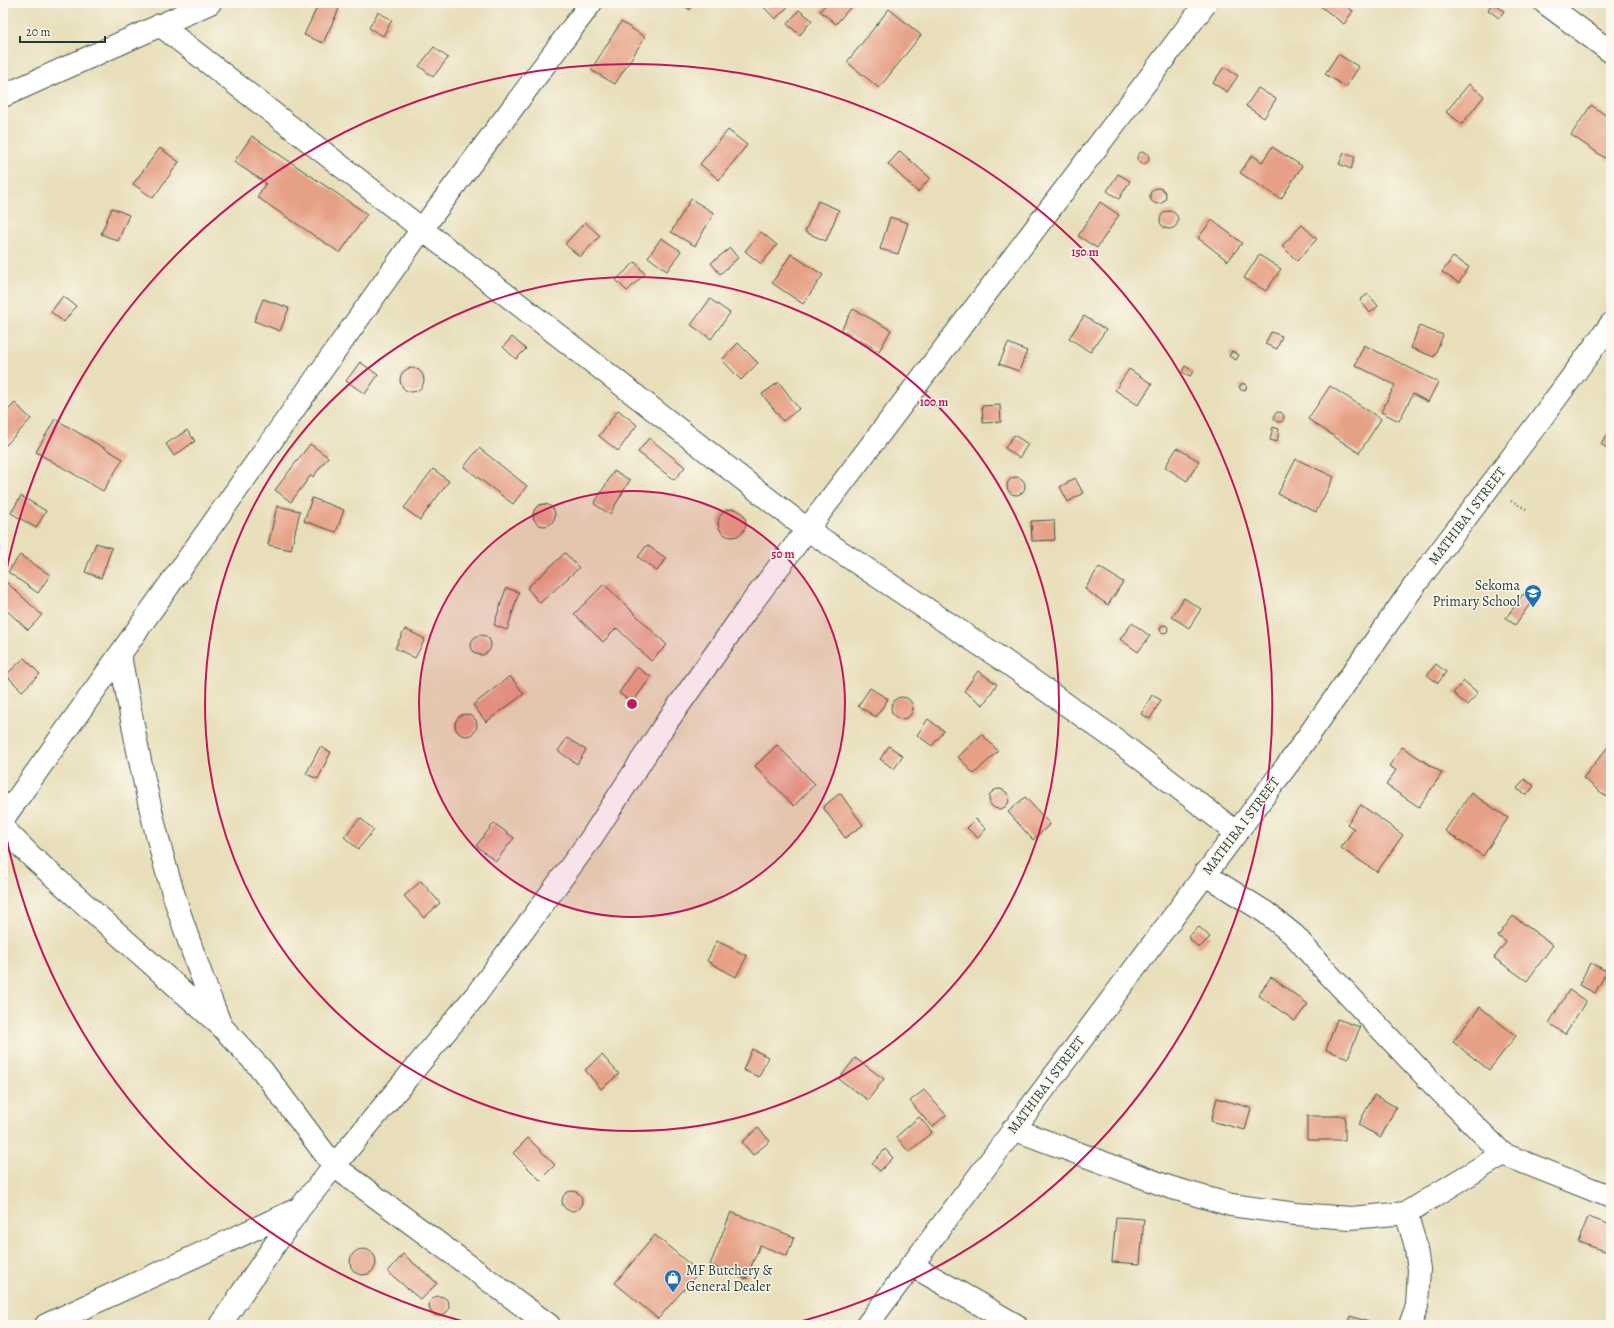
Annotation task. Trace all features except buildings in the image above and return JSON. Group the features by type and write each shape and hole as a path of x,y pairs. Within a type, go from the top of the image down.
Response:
{"street":[{"path":"3,96 210,3"},
{"path":"3,819 422,229 591,3"},
{"path":"220,1325 300,1208 481,988 590,840 664,726 750,605 1206,3"},
{"path":"1545,3 1611,52"},
{"path":"160,25 808,530 1006,662 1115,739 1236,832"},
{"name":"MATHIBA I STREET","path":"867,1325 1294,756 1417,582 1611,324"},
{"path":"120,655 144,784 162,855 192,954 221,1026"},
{"path":"3,828 221,1026 262,1070 334,1166 549,1325"},
{"path":"1204,874 1266,912 1294,935 1322,967 1414,1064 1503,1154 1611,1197"},
{"path":"1013,1129 1169,1187 1231,1205 1296,1214 1351,1218 1406,1213 1503,1154"},
{"path":"46,1325 300,1208"},
{"path":"1406,1213 1416,1243 1419,1269 1417,1306 1410,1325"},
{"path":"912,1265 1016,1325"}],"place":[{"name":"Sekoma Primary School","path":"1533,608"},
{"name":"MF Butchery & General Dealer","path":"673,1293"}]}
